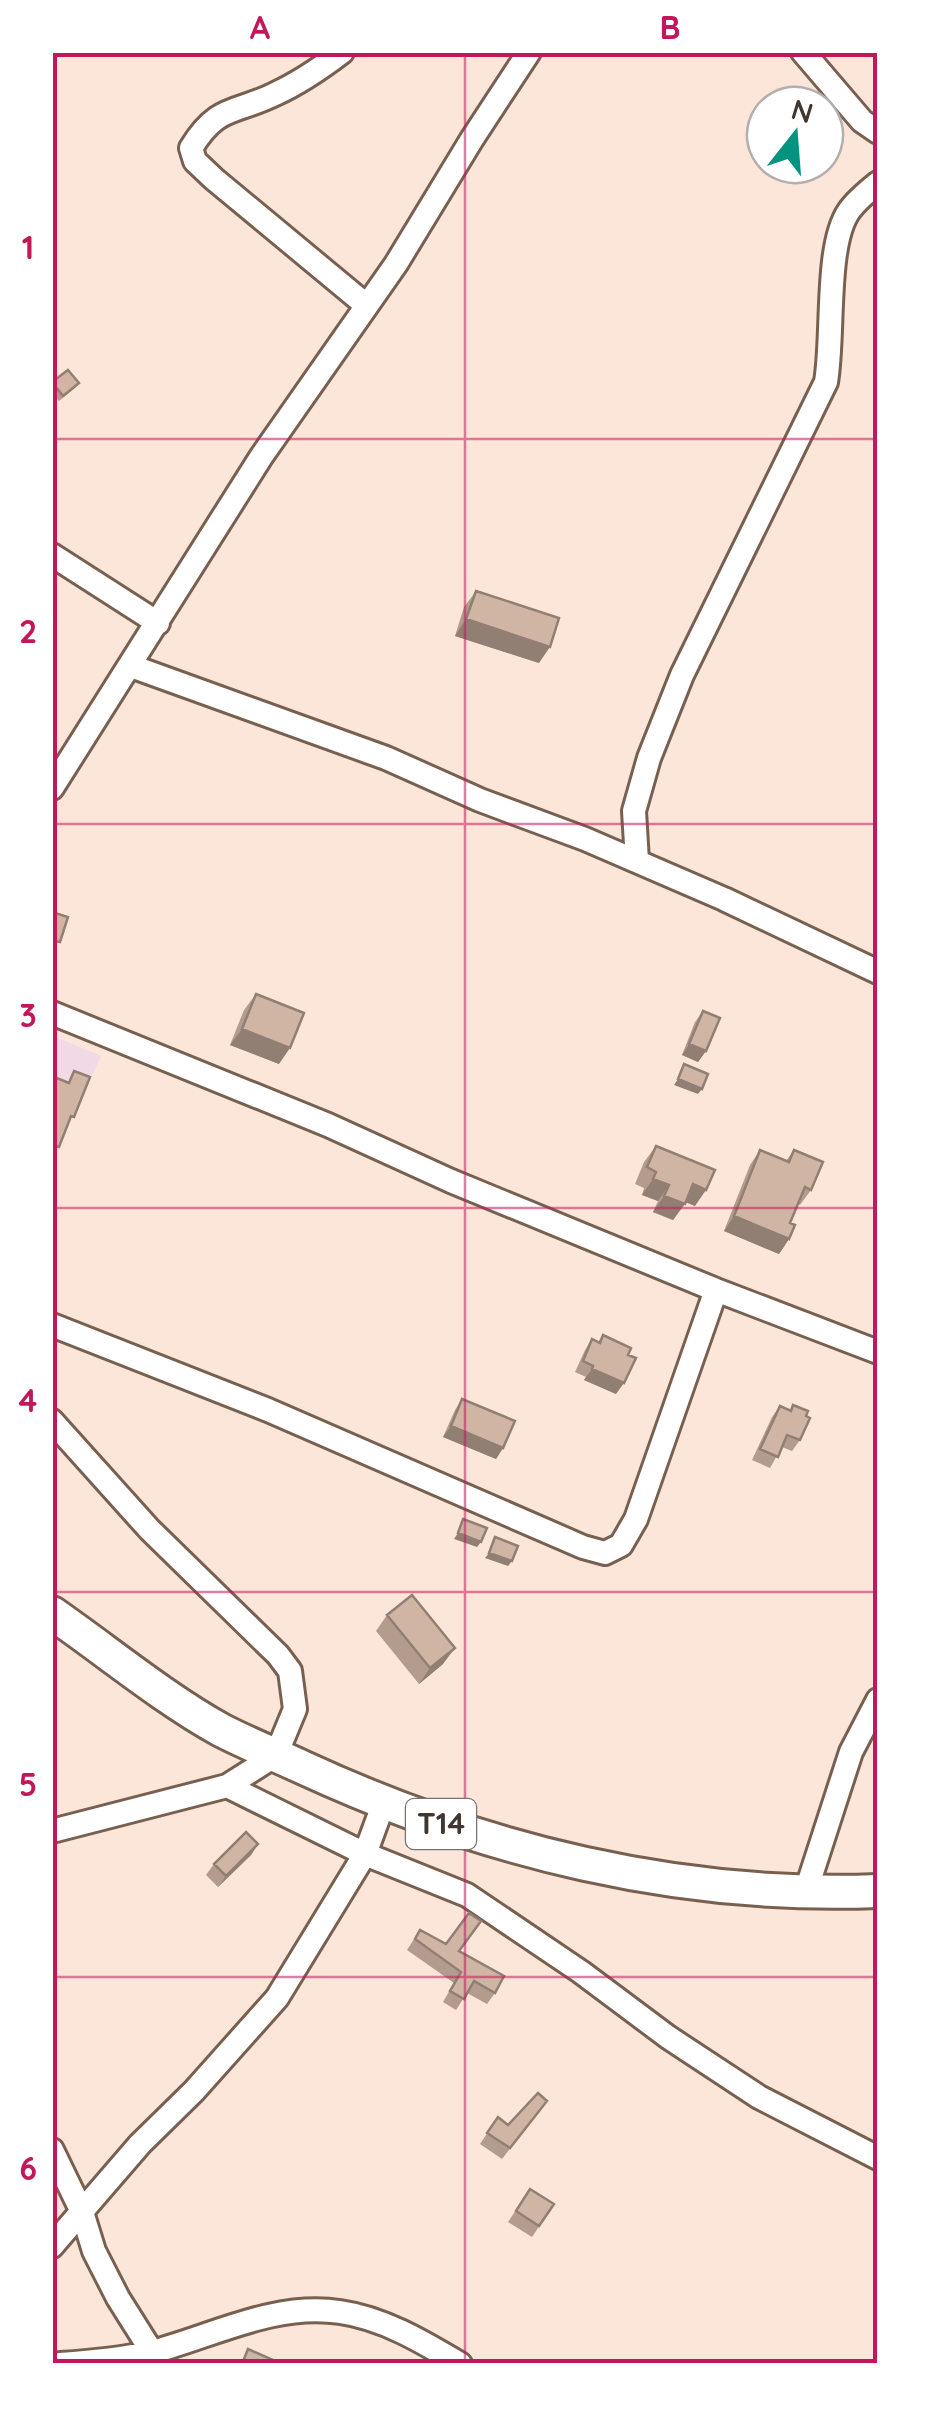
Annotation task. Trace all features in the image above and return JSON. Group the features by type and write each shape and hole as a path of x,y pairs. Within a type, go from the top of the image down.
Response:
{"highway":[{"name":"T14","path":"52,1613 200,1718 384,1805 587,1866 670,1881 805,1894 878,1891"}],"street":[{"path":"342,52 273,96 224,112 203,129 192,148 195,161 214,179 366,305"},
{"path":"52,788 261,457 366,305 530,52"},
{"path":"803,52 862,120 878,132"},
{"path":"637,861 634,812 649,758 682,675 826,382 832,350 838,238 849,211 878,183"},
{"path":"52,555 158,623"},
{"path":"130,666 386,758 480,800 637,861 878,972"},
{"path":"52,1013 716,1290 878,1352"},
{"path":"52,1325 268,1410 604,1553 621,1545 636,1519 716,1290"},
{"path":"52,1420 150,1530 278,1655 290,1671 296,1709 276,1756 227,1786 52,1831"},
{"path":"805,1894 851,1752 878,1700"},
{"path":"227,1786 365,1854 467,1895 759,2096 878,2158"},
{"path":"52,2246 277,1998 365,1854 384,1805"},
{"path":"52,2150 82,2212 94,2251 154,2358"},
{"path":"60,2364 154,2358 242,2322 296,2312 338,2311 404,2333 460,2364"}],"shaded area":[{"path":"53,1036 101,1056 53,1161"}],"building":[{"path":"68,370 79,383 63,396 52,382"},
{"path":"476,591 559,618 550,647 466,619"},
{"path":"52,912 68,917 60,942 55,941 52,947"},
{"path":"256,994 304,1013 290,1048 242,1029"},
{"path":"703,1011 720,1018 706,1051 689,1044"},
{"path":"684,1064 708,1074 702,1089 678,1079"},
{"path":"74,1071 90,1077 59,1147 52,1145 52,1076 69,1083"},
{"path":"656,1146 715,1170 706,1190 693,1184 685,1204 664,1196 669,1185 653,1179 656,1172 647,1167"},
{"path":"760,1150 789,1162 794,1150 823,1162 811,1190 805,1187 790,1223 795,1225 789,1239 734,1216"},
{"path":"603,1335 631,1348 628,1355 636,1358 624,1383 583,1361 592,1339 600,1343"},
{"path":"462,1399 515,1421 503,1448 451,1426"},
{"path":"793,1405 808,1411 806,1416 810,1418 800,1440 787,1435 778,1457 760,1449 780,1406 791,1411"},
{"path":"463,1519 487,1528 481,1542 458,1533"},
{"path":"495,1537 518,1546 512,1561 489,1553"},
{"path":"412,1595 455,1648 430,1668 387,1615"},
{"path":"246,1832 258,1844 226,1876 214,1864"},
{"path":"469,1913 481,1921 459,1951 504,1976 495,1993 474,1981 464,1999 450,1991 461,1972 415,1939 420,1930 446,1944"},
{"path":"538,2093 547,2101 510,2148 487,2133 498,2117 508,2125"},
{"path":"530,2189 554,2204 539,2226 516,2211"},
{"path":"248,2349 282,2364 242,2364"}]}
